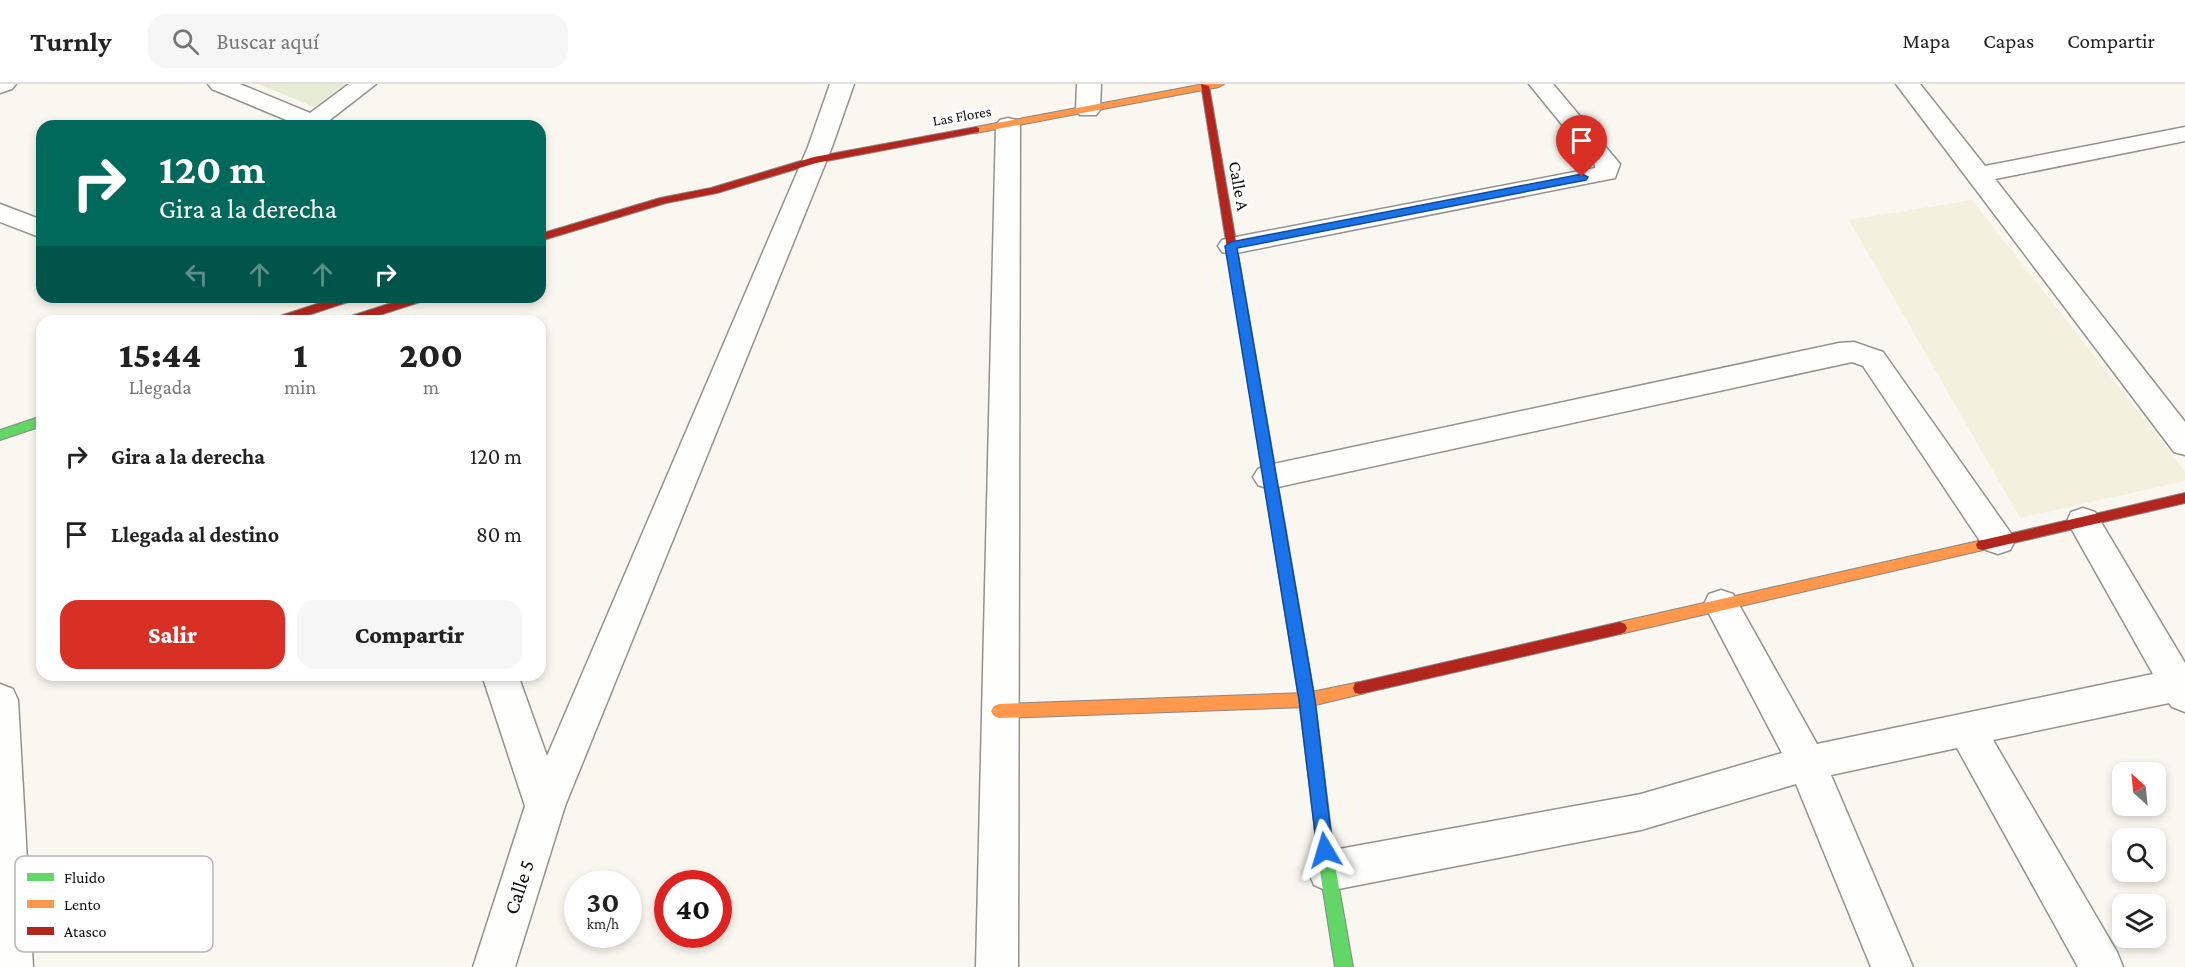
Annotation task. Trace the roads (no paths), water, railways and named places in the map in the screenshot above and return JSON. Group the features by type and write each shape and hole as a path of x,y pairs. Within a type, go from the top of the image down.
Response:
{"street":[{"path":"220,84 300,120"},
{"path":"314,120 364,84"},
{"name":"Calle 5","path":"494,967 545,806 814,160 842,84"},
{"path":"1088,110 1089,84"},
{"name":"Las Flores","path":"546,236 664,200 713,191 814,160 1219,84"},
{"path":"1231,246 1606,173 1608,164 1541,84"},
{"path":"1908,84 2185,444"},
{"name":"Calle A","path":"1204,86 1307,700 1328,871 1344,967"},
{"path":"997,967 1008,125"},
{"path":"1979,174 2185,135"},
{"name":"Las Flores","path":"678,212 713,191"},
{"path":"0,212 36,227"},
{"path":"296,315 333,303"},
{"path":"381,315 408,303"},
{"path":"1269,477 1839,353 1854,352 1873,359 1998,541"},
{"path":"0,435 36,423"},
{"path":"999,711 1307,700 2185,498"},
{"path":"1328,871 1641,812 1807,763 1966,728 2182,690 2083,521"},
{"path":"1721,604 1807,763 1892,967"},
{"path":"502,681 545,806"},
{"path":"0,700 12,967"},
{"path":"1966,728 2102,967"}]}
